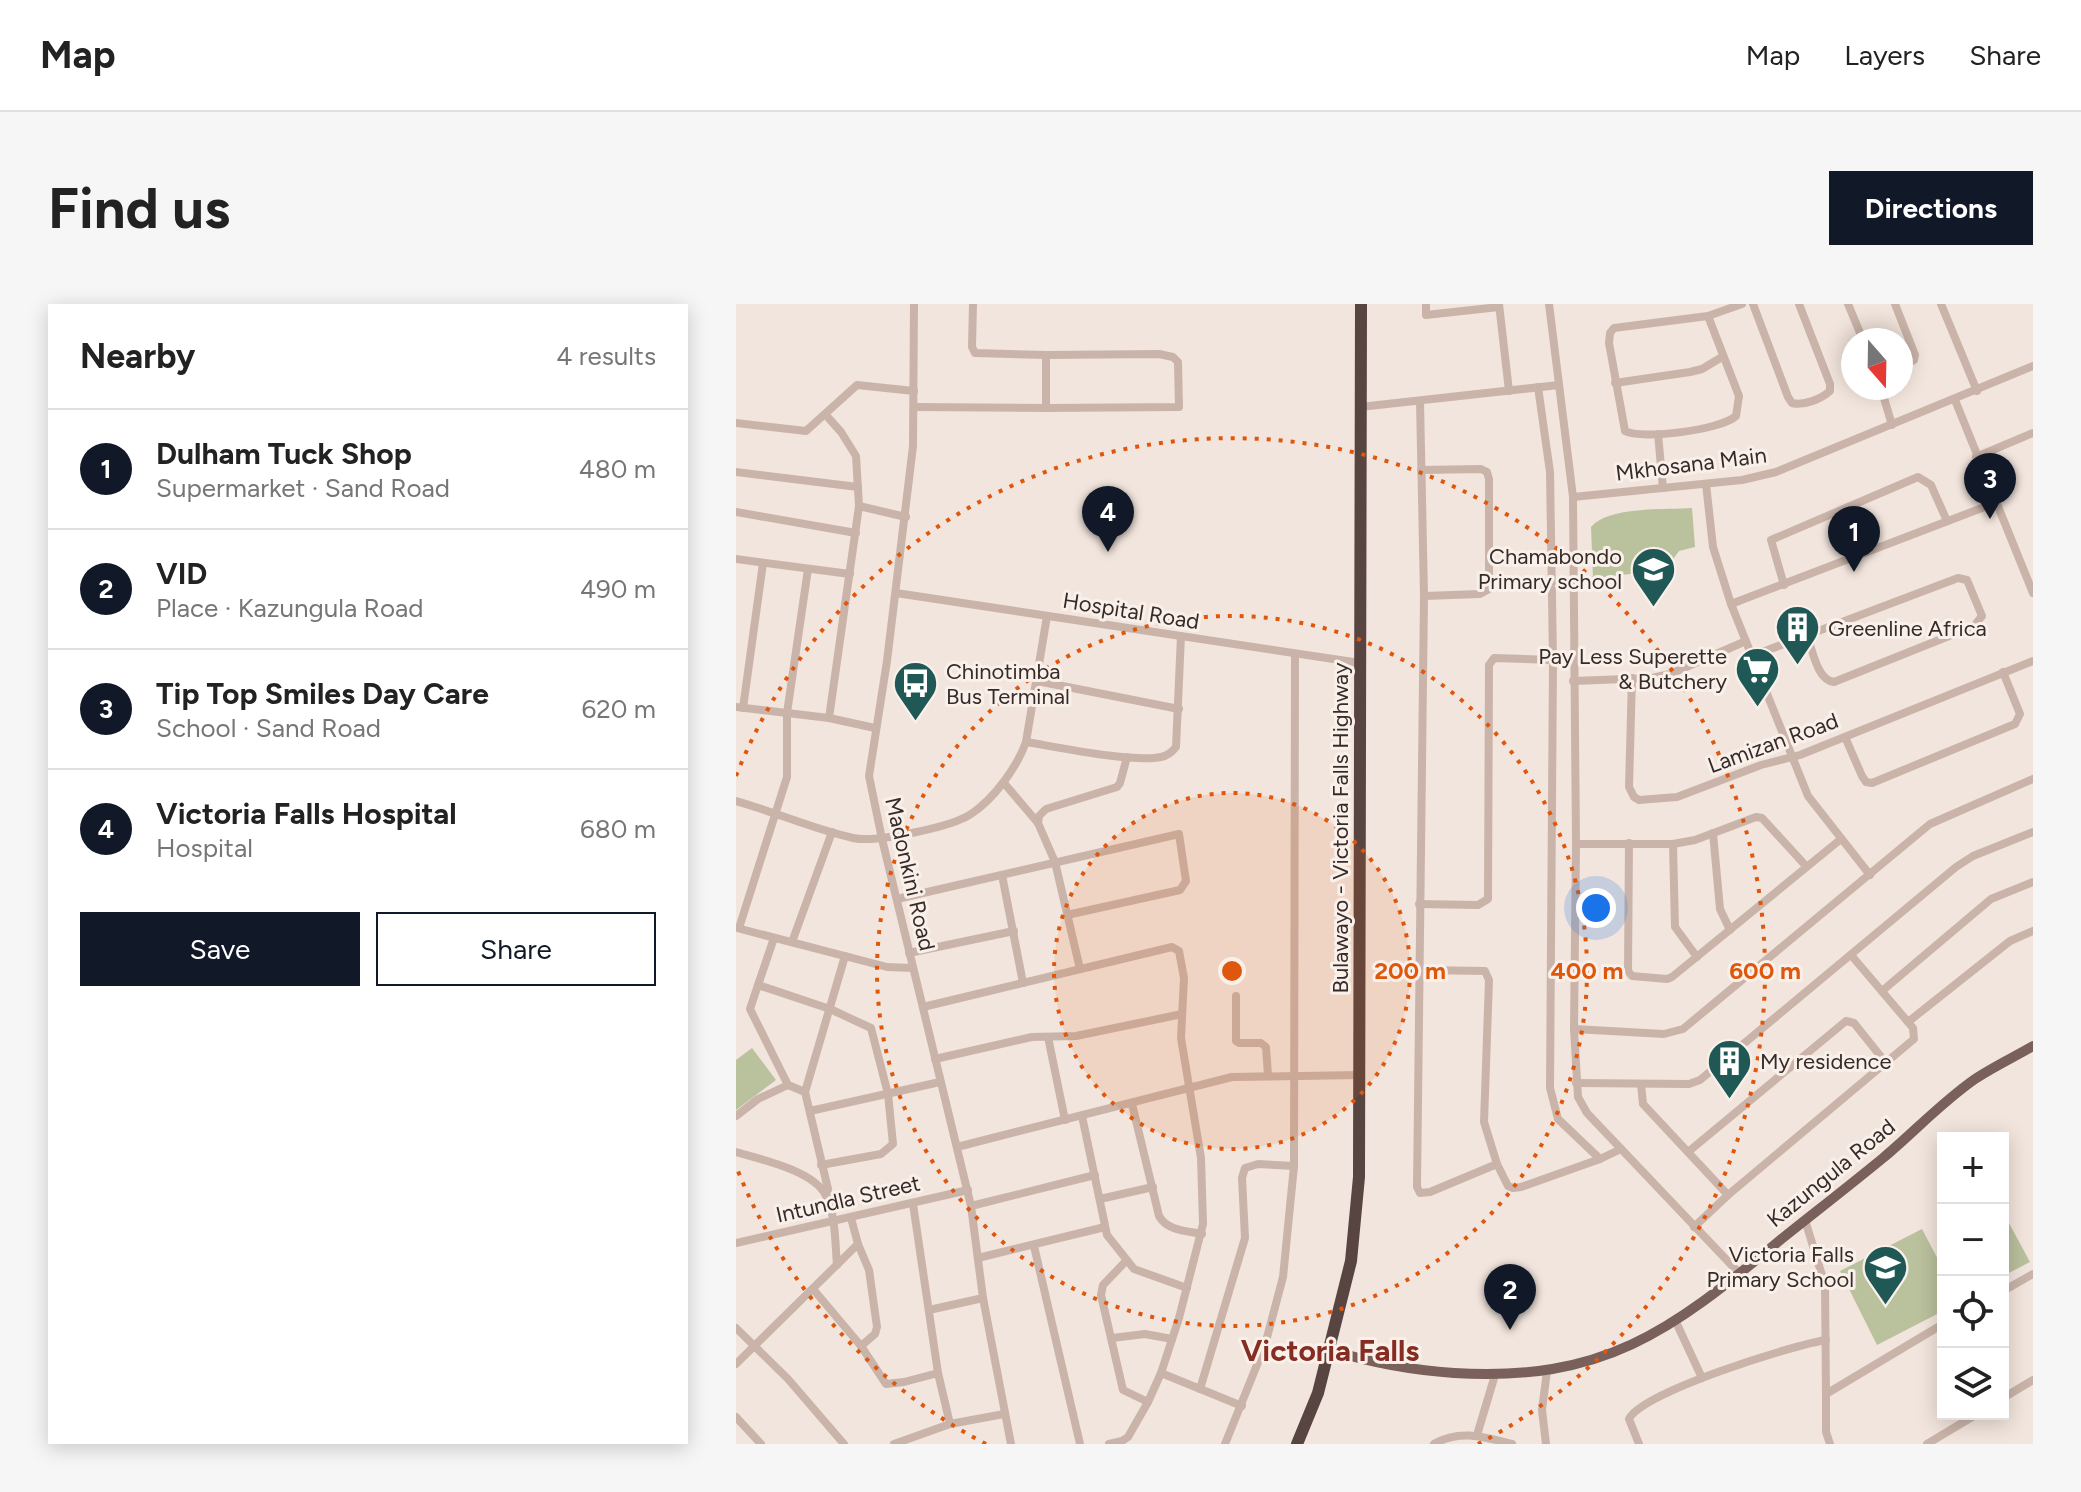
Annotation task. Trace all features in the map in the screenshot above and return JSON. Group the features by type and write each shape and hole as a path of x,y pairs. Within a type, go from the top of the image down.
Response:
{"highway":[{"name":"Bulawayo - Victoria Falls Highway","path":"1297,1444 1318,1393 1351,1261 1359,1177 1361,304"}],"main road":[{"name":"Kazungula Road","path":"1330,1350 1400,1369 1495,1375 1547,1371 1617,1352 1676,1322 1715,1295 1951,1098 1976,1079 2027,1054 2033,1046"}],"street":[{"name":"Madonkini Road","path":"914,304 914,407 906,517 869,776 968,1190 983,1298 1011,1444"},
{"path":"914,407 1179,407 1178,362 1173,357 1159,354 975,353 972,347 973,304"},
{"path":"1426,304 1426,315 1499,306 1509,391"},
{"path":"1549,304 1573,497 1576,1083 1582,1106 1740,1274"},
{"path":"1708,316 1739,396 1736,416 1721,425 1658,434 1633,436 1625,431 1609,343 1614,328 1708,316 1742,304"},
{"path":"1753,304 1788,397 1792,403 1799,405 1824,396 1830,391 1830,384 1799,304"},
{"path":"1848,304 1858,328"},
{"path":"1895,304 1904,328"},
{"path":"1942,304 1977,391"},
{"path":"1046,355 1046,408"},
{"path":"1615,383 1690,372 1722,357"},
{"name":"Mkhosana Main","path":"1573,497 1742,480 1776,472 2033,366"},
{"path":"736,423 800,432 810,428 857,385 914,391"},
{"path":"1360,407 1559,385"},
{"path":"1538,387 1550,472 1553,660 1550,1088 1558,1119 1600,1159"},
{"path":"1885,400 1892,425"},
{"path":"1955,400 2033,593"},
{"path":"1420,401 1424,596 1417,1187 1420,1193 1430,1192 1497,1164"},
{"path":"825,414 856,456 859,506 829,718"},
{"path":"1976,457 2033,433"},
{"path":"1658,434 1663,488"},
{"path":"1421,470 1481,469 1487,472 1489,479 1489,589 1480,594 1424,596"},
{"path":"736,478 736,472 858,487"},
{"path":"1784,585 1771,540 1918,477 1931,485 1947,521"},
{"path":"1706,484 1713,547 1731,604 1808,796 1870,875"},
{"path":"1731,604 1995,503"},
{"path":"859,506 906,517"},
{"path":"736,512 856,533"},
{"path":"736,559 850,574"},
{"path":"763,563 740,708 829,718 875,728"},
{"path":"808,569 787,713 787,777 737,928 887,967 913,968"},
{"path":"1752,656 1958,578 1967,580 1982,616 1974,626 1834,682 1828,682 1823,677 1807,636"},
{"name":"Hospital Road","path":"896,593 1360,663"},
{"path":"736,801 854,839 882,839 944,825 971,815 1004,783 1020,759 1026,742 1047,616"},
{"path":"1026,742 1127,757 1158,758 1173,751 1176,747 1179,709 1181,636"},
{"path":"1573,681 1652,678 1670,674 1746,641"},
{"path":"1225,1444 1265,1345 1283,1277 1294,1166 1295,655"},
{"path":"1419,904 1478,905 1488,899 1489,665 1494,658 1553,660"},
{"name":"Lamizan Road","path":"1632,678 1629,787 1639,800 1677,797 1761,765 1793,757 2033,661"},
{"path":"1845,737 1862,776 1866,782 1872,783 2015,724 2020,714 2003,672"},
{"path":"1037,681 1179,709"},
{"path":"1038,823 1039,816 1046,809 1117,787 1127,757"},
{"path":"1574,1029 1664,1034 1683,1029 1942,817 2033,779"},
{"path":"1004,783 1038,823 1055,862 1080,969"},
{"path":"1576,844 1673,844 1695,840 1750,817 1762,818 1806,866"},
{"path":"792,942 832,832"},
{"path":"1576,1083 1689,1084 1700,1080 1956,867 1973,856 2033,832"},
{"path":"1713,833 1720,909 1730,930"},
{"path":"897,899 1179,834 1186,876 1185,886 1180,890 1067,915"},
{"path":"1629,843 1629,974 1667,979 1841,839"},
{"path":"1673,844 1675,927 1697,957"},
{"path":"1002,875 1023,983"},
{"path":"1882,991 1991,899 2033,882"},
{"path":"909,953 1014,931"},
{"path":"1908,1022 2010,941 2033,931"},
{"path":"774,938 750,1009 788,1085 805,1092"},
{"path":"923,1007 1172,947 1179,951 1184,978 1181,1038 1203,1173 1202,1234 1161,1373 1128,1437 1109,1444"},
{"path":"1694,1227 1914,1039 1913,1028 1851,955"},
{"path":"827,1196 828,1189 805,1092 845,956"},
{"path":"1420,970 1485,971 1489,980 1484,1122 1497,1164 1508,1186 1513,1188 1621,1149"},
{"path":"758,985 830,1009 871,1028 888,1094 894,1139 890,1149 881,1154 821,1165"},
{"path":"1236,996 1236,1041 1261,1043 1266,1047 1268,1075"},
{"path":"935,1059 1032,1037 1076,1036 1182,1014"},
{"path":"1688,1152 1846,1021 1854,1023 1886,1063"},
{"path":"1048,1037 1065,1120"},
{"path":"957,1147 1232,1077 1360,1075"},
{"path":"810,1111 940,1082"},
{"path":"1641,1084 1643,1104 1728,1195"},
{"path":"736,1116 758,1099 788,1085"},
{"path":"1132,1104 1163,1223 1202,1234"},
{"path":"1082,1116 1105,1227 1126,1261 1142,1273 1187,1288"},
{"path":"736,1152 796,1173 821,1187 827,1196 833,1221 837,1265"},
{"path":"1200,1389 1245,1238 1242,1178 1245,1168 1258,1164 1294,1166"},
{"path":"971,1206 1095,1175"},
{"path":"1100,1199 1153,1187"},
{"name":"Intundla Street","path":"736,1243 968,1190"},
{"path":"913,1204 938,1373 950,1424"},
{"path":"851,1218 869,1270 877,1327 875,1334 861,1346"},
{"path":"1805,1220 1825,1285 1826,1432 1830,1444"},
{"path":"978,1258 1105,1227"},
{"path":"736,1364 858,1244"},
{"path":"1034,1246 1080,1444"},
{"path":"1126,1261 1101,1289 1124,1392 1148,1402"},
{"path":"2009,1288 2033,1274"},
{"path":"813,1289 861,1346 886,1384 938,1373"},
{"path":"929,1310 983,1298"},
{"path":"1676,1322 1702,1378"},
{"path":"736,1328 788,1379 844,1444"},
{"path":"1826,1394 1937,1328"},
{"path":"1112,1338 1145,1334 1172,1339"},
{"path":"1639,1444 1629,1419 1636,1408 1702,1378 1790,1347 1826,1340"},
{"path":"1546,1444 1542,1410 1547,1371"},
{"path":"1161,1373 1242,1406"},
{"path":"1477,1435 1495,1375"},
{"path":"2009,1394 2033,1380"},
{"path":"894,1444 950,1424 1004,1414"},
{"path":"736,1417 761,1444"},
{"path":"1927,1444 1967,1420"},
{"path":"1943,1434 1949,1444"},
{"path":"1434,1444 1449,1436 1477,1435 1512,1444"}],"green space":[{"path":"1692,508 1695,547 1679,551 1666,569 1593,579 1591,527 1599,520 1638,510"},
{"path":"752,1048 776,1080 736,1110 736,1060"},
{"path":"2009,1223 2030,1262 2009,1273"},
{"path":"1922,1229 1937,1258 1937,1314 1877,1345 1840,1271"}],"place":[{"name":"Tip Top Smiles Day Care","path":"1990,519"},
{"name":"Victoria Falls Hospital","path":"1108,552"},
{"name":"Dulham Tuck Shop","path":"1854,572"},
{"name":"Chamabondo Primary school","path":"1653,608"},
{"name":"Greenline Africa","path":"1797,667"},
{"name":"Pay Less Superette & Butchery","path":"1758,708"},
{"name":"Chinotimba Bus Terminal","path":"915,723"},
{"name":"My residence","path":"1729,1100"},
{"name":"Victoria Falls Primary School","path":"1885,1306"},
{"name":"VID","path":"1510,1330"}],"district":[{"name":"Victoria Falls","path":"1330,1350"}]}
